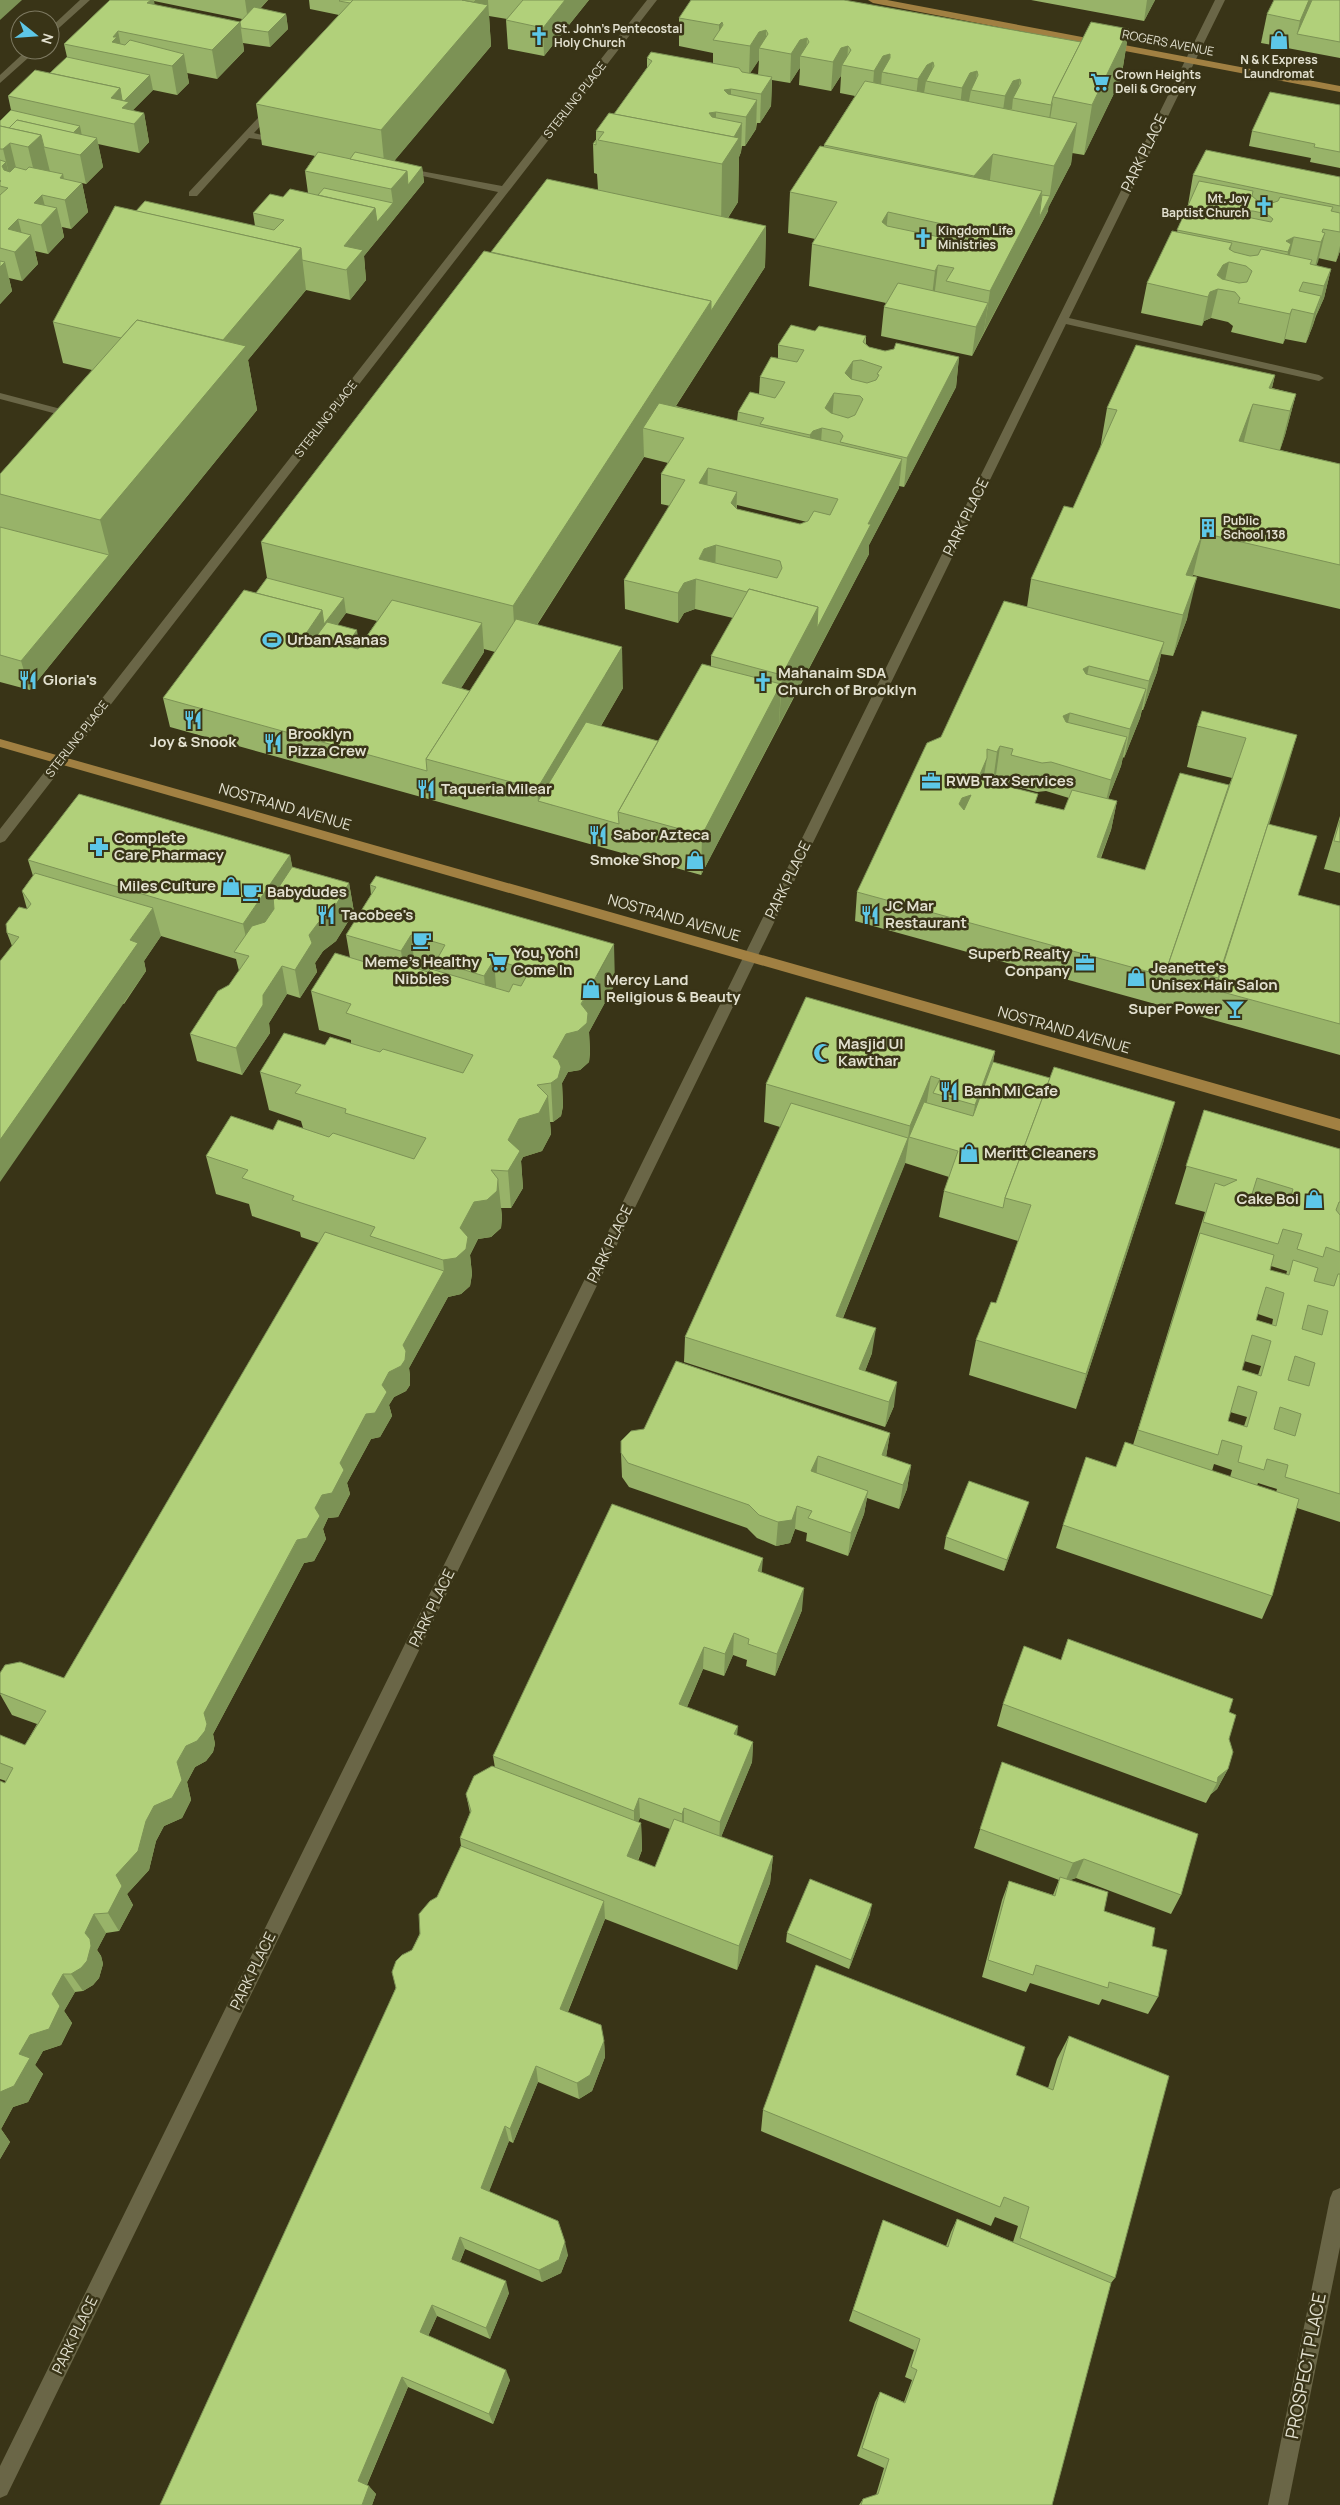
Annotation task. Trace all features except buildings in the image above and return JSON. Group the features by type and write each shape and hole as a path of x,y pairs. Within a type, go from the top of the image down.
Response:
{"main road":[{"name":"ROGERS AVENUE","path":"873,0 1340,89"},
{"name":"NOSTRAND AVENUE","path":"0,743 1340,1125"}],"street":[{"path":"60,24 85,0"},
{"name":"STERLING PLACE","path":"0,838 652,0"},
{"name":"PARK PLACE","path":"0,2488 1220,0"},
{"path":"0,80 21,60"},
{"path":"193,194 279,100"},
{"path":"247,135 267,139"},
{"path":"390,166 505,190"},
{"path":"1062,320 1319,378"},
{"path":"0,396 83,417"},
{"name":"PROSPECT PLACE","path":"1278,2505 1340,2198"}],"place":[{"name":"St. John's Pentecostal Holy Church","path":"539,36"},
{"name":"N & K Express Laundromat","path":"1279,40"},
{"name":"Crown Heights Deli & Grocery","path":"1100,82"},
{"name":"Mt. Joy Baptist Church","path":"1264,206"},
{"name":"Kingdom Life Ministries","path":"923,238"},
{"name":"Public School 138","path":"1208,528"},
{"name":"Urban Asanas","path":"272,640"},
{"name":"Gloria's","path":"28,680"},
{"name":"Mahanaim SDA Church of Brooklyn","path":"763,682"},
{"name":"Joy & Snook","path":"193,720"},
{"name":"Brooklyn Pizza Crew","path":"273,743"},
{"name":"RWB Tax Services","path":"931,781"},
{"name":"Taqueria Milear","path":"426,789"},
{"name":"Sabor Azteca","path":"598,835"},
{"name":"Complete Care Pharmacy","path":"99,847"},
{"name":"Smoke Shop","path":"695,860"},
{"name":"Miles Culture","path":"231,886"},
{"name":"Babydudes","path":"252,892"},
{"name":"Tacobee's","path":"326,915"},
{"name":"JC Mar Restaurant","path":"870,915"},
{"name":"Meme's Healthy Nibbles","path":"422,940"},
{"name":"You, Yoh! Come In","path":"498,962"},
{"name":"Superb Realty Conpany","path":"1085,963"},
{"name":"Jeanette's Unisex Hair Salon","path":"1136,977"},
{"name":"Mercy Land Religious & Beauty","path":"591,989"},
{"name":"Super Power","path":"1235,1009"},
{"name":"Masjid Ul Kawthar","path":"823,1053"},
{"name":"Banh Mi Cafe","path":"949,1091"},
{"name":"Meritt Cleaners","path":"969,1153"},
{"name":"Cake Boi","path":"1314,1199"}]}
